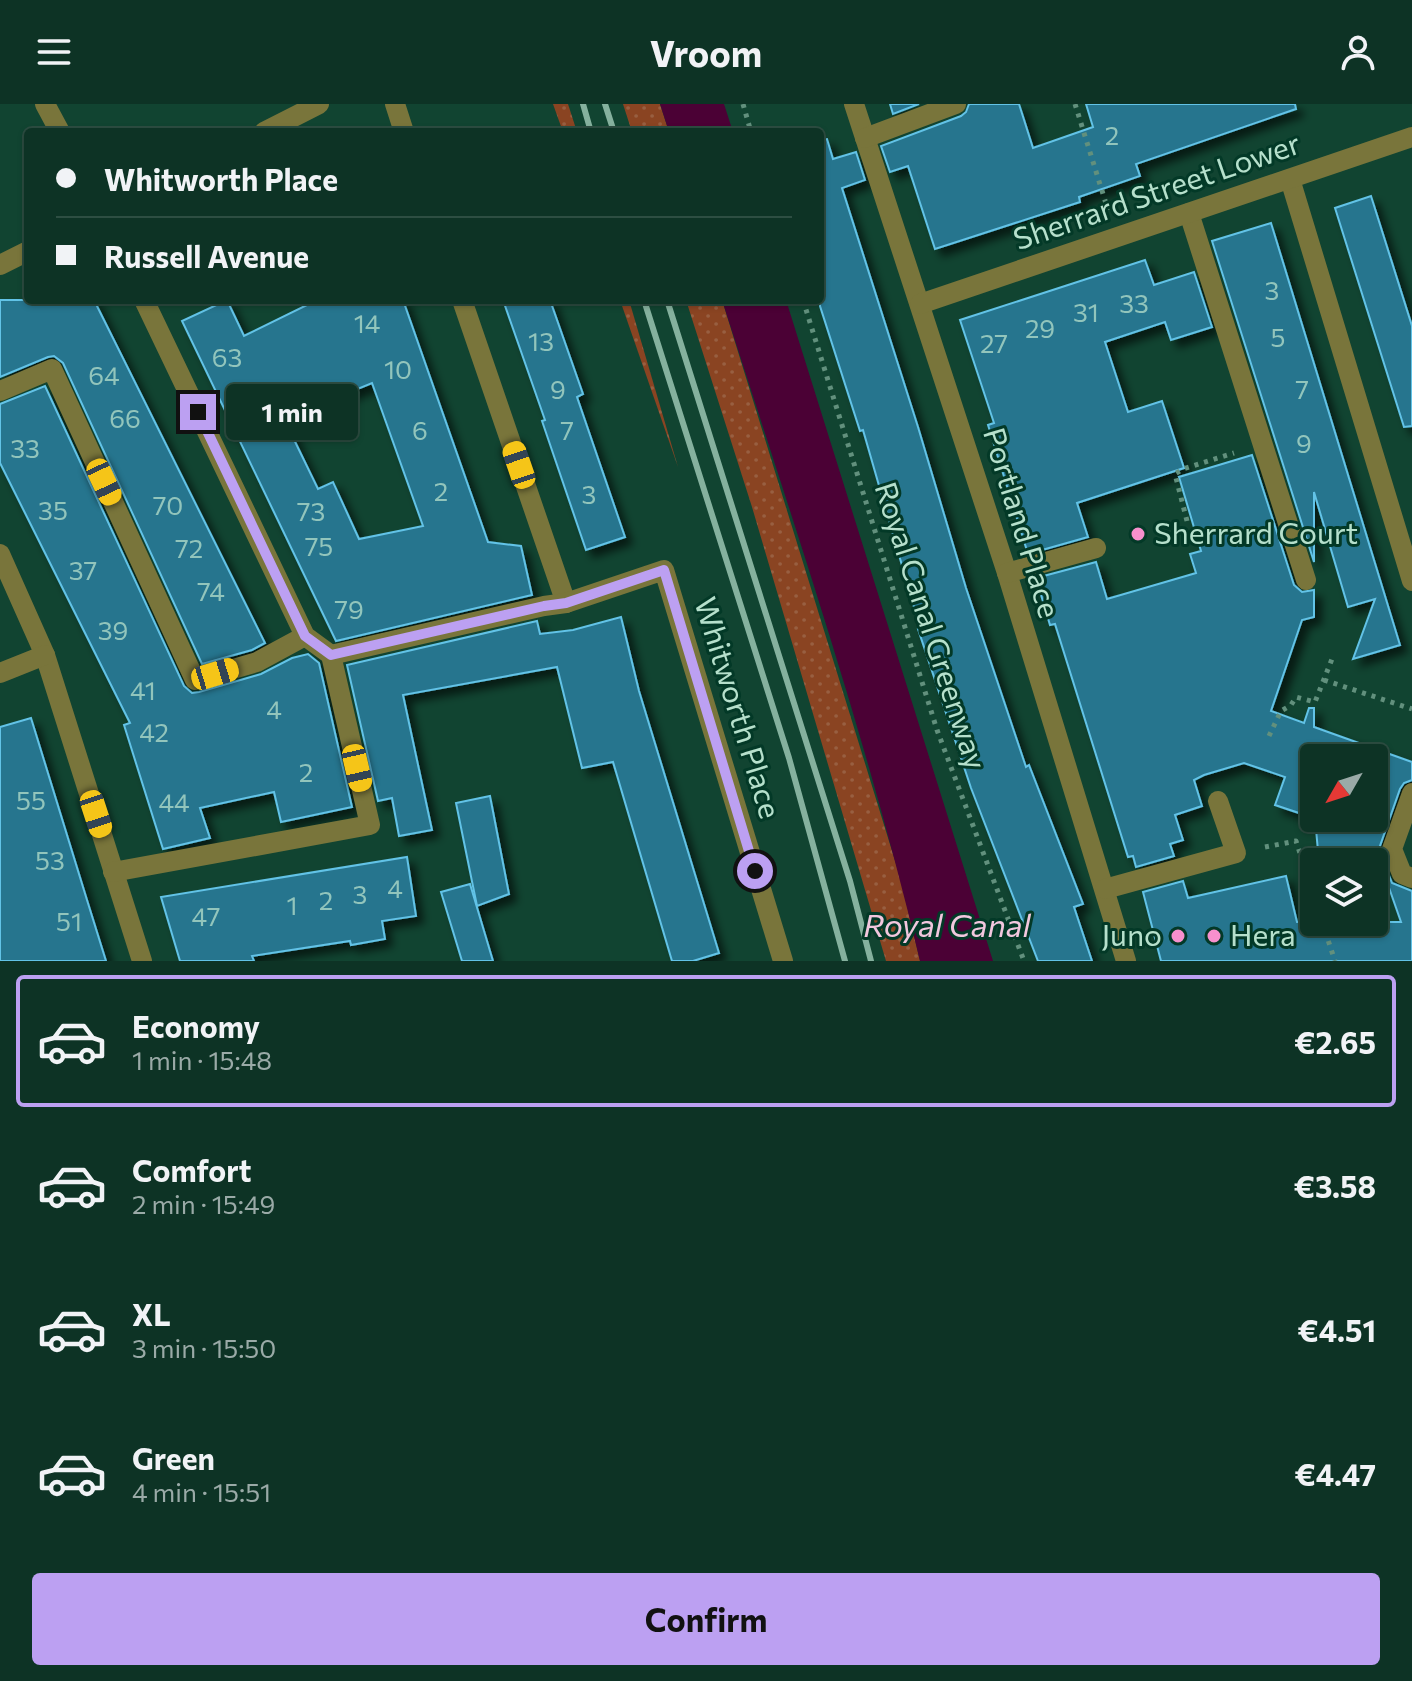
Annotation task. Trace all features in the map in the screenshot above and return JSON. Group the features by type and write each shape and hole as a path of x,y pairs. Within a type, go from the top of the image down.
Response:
{"street":[{"path":"45,104 58,128"},
{"path":"272,128 319,104"},
{"path":"395,104 403,128"},
{"name":"Portland Place","path":"854,104 1007,573 1126,961"},
{"path":"865,138 956,104"},
{"name":"Sherrard Street Lower","path":"920,304 1290,179 1410,144"},
{"path":"1290,179 1412,581"},
{"path":"1189,213 1306,580"},
{"path":"0,265 24,253"},
{"path":"113,872 370,825 331,655 305,636 146,304"},
{"path":"331,655 566,603 463,304"},
{"path":"0,391 52,369 195,680 257,662 305,636"},
{"path":"1007,573 1096,548"},
{"path":"0,554 45,655 142,961"},
{"name":"Whitworth Place","path":"566,603 664,570 783,961"},
{"path":"0,673 45,655"},
{"path":"1412,793 1392,849 1402,874 1412,878"},
{"path":"1105,889 1236,853 1218,801"}],"path":[{"path":"743,104 750,128"},
{"path":"1075,104 1116,237"},
{"name":"Royal Canal Greenway","path":"804,304 937,730 1024,961"},
{"path":"1187,521 1175,474 1190,466 1261,444"},
{"path":"1269,736 1281,711 1296,697 1315,702 1332,659"},
{"path":"1324,680 1412,709"},
{"path":"1236,853 1296,841 1300,853"},
{"path":"1327,936 1335,961"}],"shaded area":[{"path":"553,104 568,104 576,128 562,128"},
{"path":"623,104 660,104 668,128 631,128"},
{"path":"621,304 630,304 678,467"},
{"path":"687,304 723,304 901,880 920,961 886,961 752,507"}],"water":[{"path":"660,104 724,104 732,128 668,128"},
{"name":"Royal Canal","path":"723,304 787,304 993,961 920,961 877,794"}],"building":[{"path":"890,104 919,104 893,114"},
{"path":"969,104 1019,104 1033,148 1093,127 1086,104 1295,104 1296,109 1136,164 1140,176 1079,197 1080,202 935,249 908,166 890,172 881,146 961,116"},
{"path":"824,139 827,139 833,159 856,152 865,180 842,188 966,588 1026,767 1029,765 1083,904 1074,907 1092,961 1038,961 971,788 918,629 863,430 860,431 820,306 824,304"},
{"path":"1371,196 1412,326 1412,426 1404,427 1335,208"},
{"path":"1271,223 1400,645 1353,659 1375,599 1348,607 1314,492 1314,562 1212,241"},
{"path":"1145,260 1154,285 1194,272 1212,327 1171,340 1165,322 1105,342 1128,412 1162,401 1184,468 1077,503 1088,537 1028,554 988,425 994,423 960,320"},
{"path":"0,300 24,300 24,304 96,304 265,643 252,650 202,664 63,363 54,356 48,357 0,377"},
{"path":"218,304 229,304 244,336 309,304 404,304 488,542 521,546 532,595 336,641 182,321","holes":["372,383 423,526 359,539 333,482 318,489 284,419"]},
{"path":"504,304 551,304 583,394 577,397 625,537 586,550 542,421 545,420"},
{"path":"45,386 184,686 192,693 199,692 261,674 292,658 308,654 319,663 352,807 281,822 274,792 200,808 210,838 163,849 124,725 130,723 0,463 0,404"},
{"path":"1252,455 1294,585 1302,592 1314,590 1314,617 1302,620 1271,711 1304,723 1309,708 1314,708 1314,727 1362,744 1300,744 1300,813 1275,805 1285,777 1244,763 1194,780 1202,806 1175,815 1183,840 1170,844 1174,856 1136,867 1133,856 1128,857 1055,624 1050,625 1036,578 1096,562 1107,599 1196,573 1190,554 1201,551 1179,477"},
{"path":"621,617 639,691 719,953 693,961 672,961 613,762 582,768 557,667 403,695 432,830 399,836 392,798 378,801 347,665 537,621 540,634 573,630"},
{"path":"31,718 106,961 0,961 0,727"},
{"path":"1388,753 1412,762 1412,780 1400,789 1388,823"},
{"path":"490,796 509,894 477,906 456,803"},
{"path":"1316,832 1385,832 1380,848 1318,848"},
{"path":"407,857 416,916 382,921 385,939 351,945 350,941 252,956 254,961 180,961 161,897"},
{"path":"1388,873 1392,883 1412,891 1412,961 1161,961 1143,892 1183,881 1188,898 1286,876 1297,922 1300,922 1300,936 1388,936 1388,922 1401,922 1388,885"},
{"path":"470,884 493,961 462,961 441,892"}],"railway":[{"path":"583,104 590,128"},
{"path":"605,104 613,128"},
{"path":"645,304 789,758 845,961"},
{"path":"668,304 850,881 871,961"}],"place":[{"name":"Sherrard Court","path":"1138,534"},
{"name":"Juno","path":"1178,936"},
{"name":"Hera","path":"1214,936"}],"route":[{"path":"198,412 305,636 331,655 566,603 664,570 755,871"}]}
